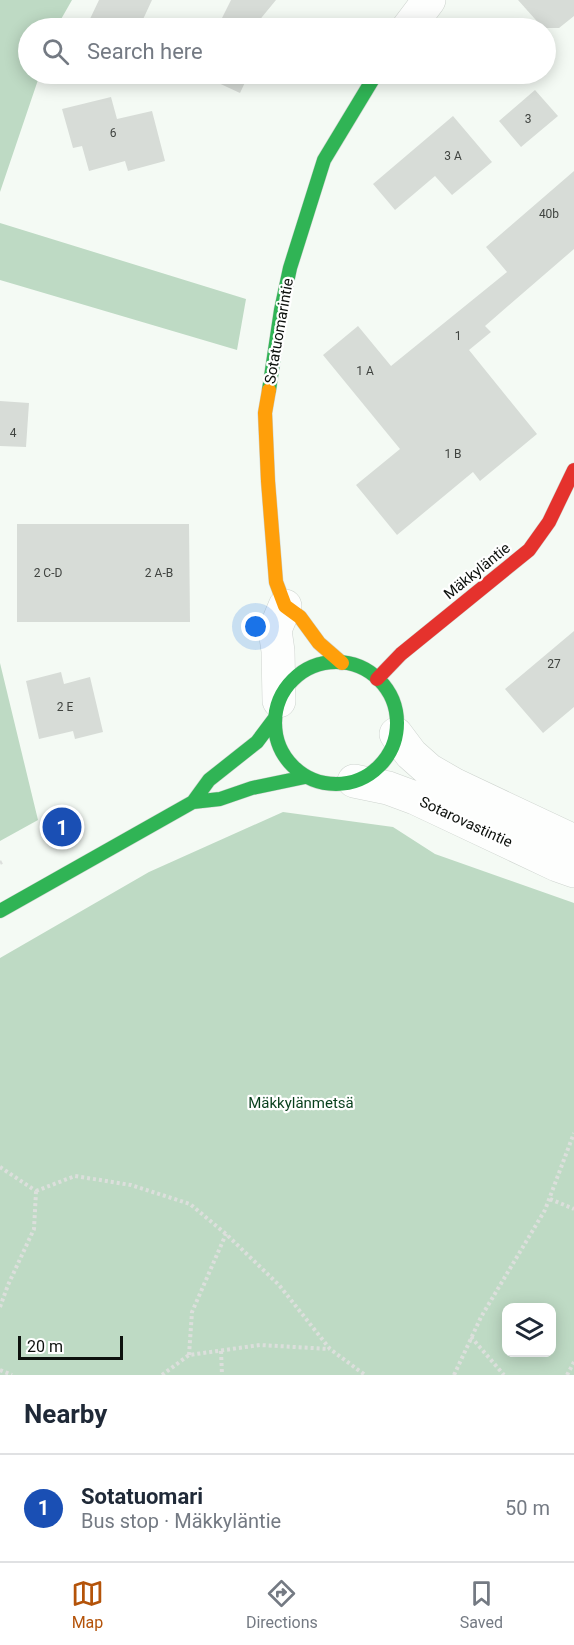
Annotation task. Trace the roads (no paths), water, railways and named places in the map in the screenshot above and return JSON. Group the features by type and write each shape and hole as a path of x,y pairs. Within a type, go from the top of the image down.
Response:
{"street":[{"path":"416,18 429,0"},
{"name":"Sotatuomarintie","path":"342,663 319,643 300,617 285,606 276,582 265,412 290,268 324,160 370,84"},
{"name":"Mäkkyläntie","path":"377,679 400,654 529,550 541,537 574,470"},
{"path":"0,911 193,802 209,780 257,742 277,709 286,687 297,676 311,668 326,663 355,666 367,671 387,691 393,704 396,734 391,750 382,763 369,774 338,785 321,783 305,777 281,752 276,735 277,709 278,651 275,630 285,606"},
{"name":"Sotarovastintie","path":"396,734 411,754 429,770 574,841"},
{"path":"193,802 220,800 252,788 305,777"},
{"name":"Sotarovastintie","path":"354,781 388,788 415,798 574,871"}],"place":[{"name":"Sotatuomari","path":"62,827"}],"park label":[{"name":"Mäkkylänmetsä","path":"301,1103"}]}
